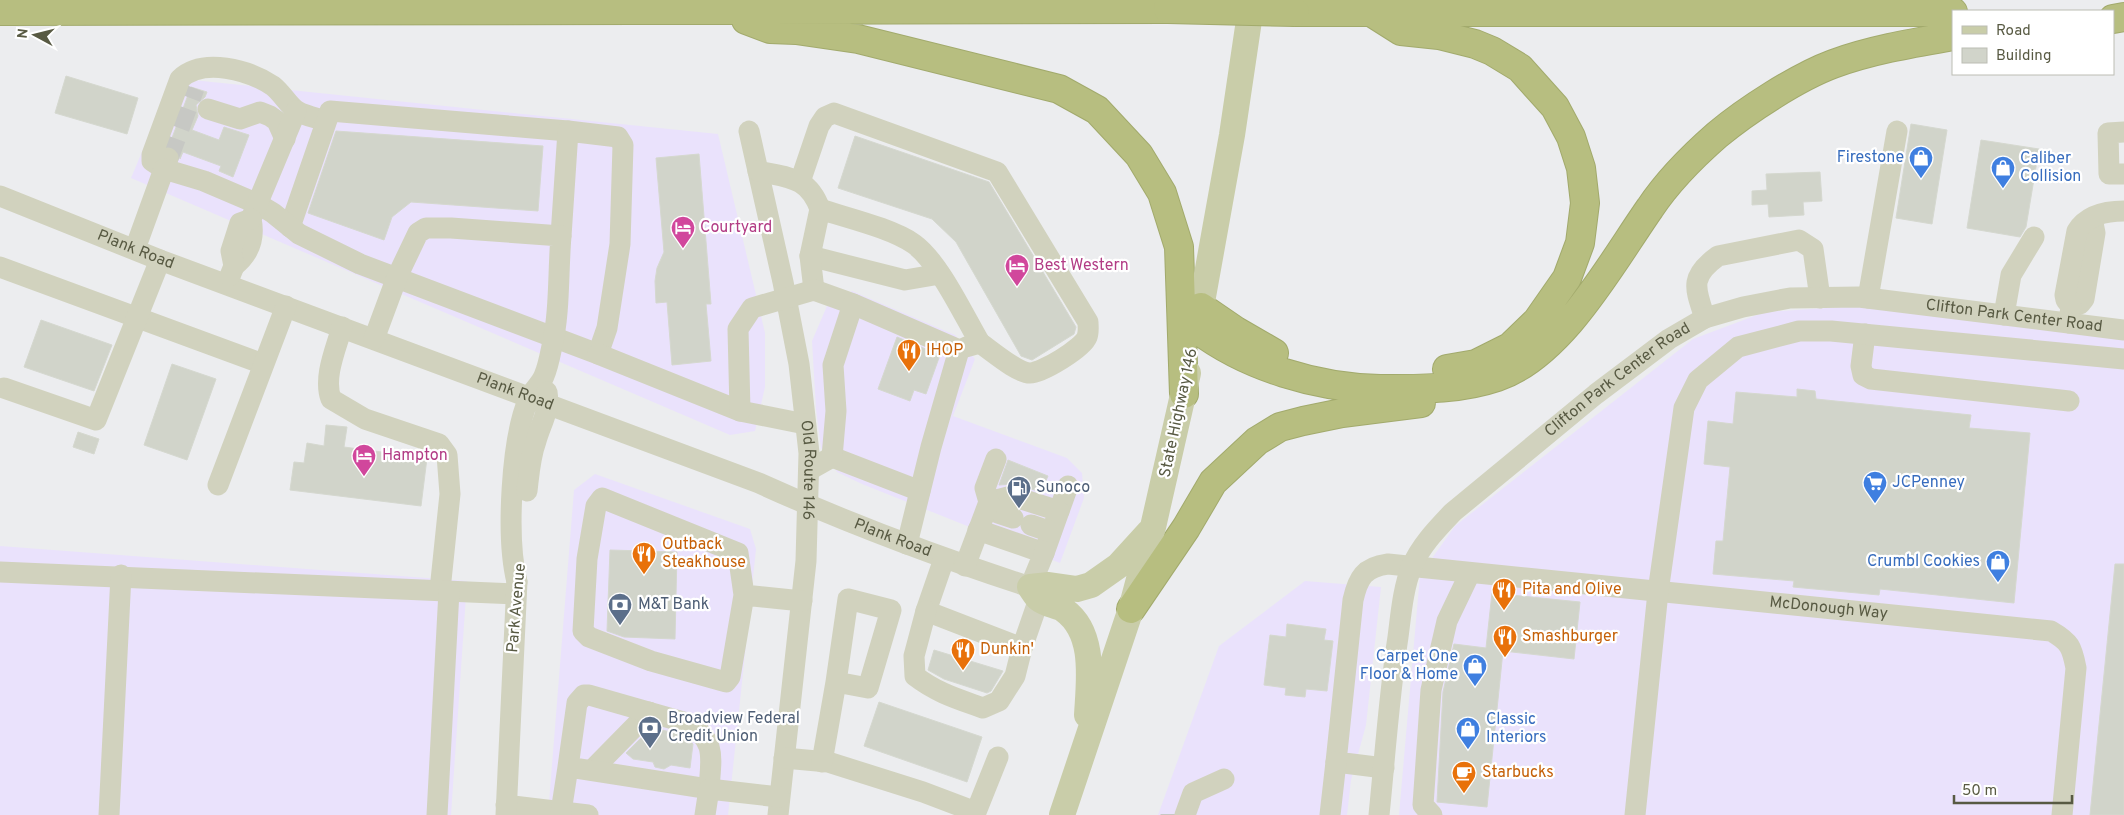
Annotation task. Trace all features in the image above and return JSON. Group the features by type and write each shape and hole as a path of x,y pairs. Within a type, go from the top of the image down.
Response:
{"highway":[{"path":"0,11 1168,9 1295,12 1952,12"},
{"path":"721,10 770,29 796,30 858,39 1059,89 1097,110 1139,155 1162,193 1179,247 1184,394"},
{"path":"1199,318 1249,339 1271,352 1329,368 1365,371 1438,371 1476,364 1510,347 1537,321 1568,278 1580,243 1586,203 1581,168 1571,137 1555,107 1520,68 1492,51 1475,44 1438,35 1402,31 1371,12"},
{"path":"1130,609 1186,528 1213,482 1257,441 1280,428 1303,421 1342,413 1434,401 1470,394 1524,363 1550,344 1596,287 1623,250 1651,206 1684,166 1748,111 1832,64 1880,51 1952,36"},
{"path":"1199,318 1237,354 1287,373 1329,384 1366,388 1456,387 1498,377"}],"main road":[{"name":"State Highway 146","path":"1062,815 1130,609 1153,527 1184,394 1199,318 1232,135 1252,0"},
{"path":"1034,593 1049,584 1077,589 1091,585 1118,566 1153,527"},
{"path":"1034,593 1063,609 1075,620 1083,632 1090,671 1086,743"}],"street":[{"path":"326,121 296,111 274,87 255,76 229,68 198,78 187,72 180,79 152,155 152,161 166,164 204,181 254,212 273,213 299,234 360,264 553,339 598,354 740,411 805,424"},
{"path":"208,109 240,119 260,112 277,121 285,139"},
{"path":"230,275 245,257 254,231 254,212 296,111"},
{"path":"290,227 330,111 568,131 618,138 623,145 620,244 607,328 598,354"},
{"path":"800,182 819,126 825,117 834,113 997,172 1088,322 1088,335 1082,345 1040,371 1029,373 1020,371 980,343 940,274 925,254 906,240 820,209"},
{"name":"Old Route 146","path":"749,130 799,364 809,470 806,561 779,806"},
{"path":"553,339 568,131"},
{"path":"1868,298 1897,131"},
{"path":"2124,132 2108,133 2109,174 2124,174"},
{"path":"135,249 166,164"},
{"path":"758,171 800,182 809,188 820,209 810,256 814,290"},
{"name":"Plank Road","path":"0,196 160,260 230,275 286,306 759,483 808,506 1034,593"},
{"path":"2070,315 2084,299 2095,233 2092,218 2114,211 2124,211"},
{"path":"374,339 396,277 418,233 426,228 561,236"},
{"path":"2004,315 2011,275 2034,237"},
{"path":"1705,318 1696,290 1696,279 1702,269 1711,261 1718,256 1798,240 1813,248 1820,298"},
{"path":"810,256 905,280 940,274"},
{"path":"4,388 96,420 160,260"},
{"path":"0,267 264,364"},
{"path":"740,411 738,329 752,308 786,300 814,290 853,304 959,350 980,343"},
{"name":"Clifton Park Center Road","path":"1379,815 1393,672 1404,592 1412,567 1421,550 1434,532 1453,512 1596,394 1669,339 1705,318 1742,307 1790,298 1868,298 2004,315 2070,315 2124,330"},
{"path":"832,457 836,411 833,365 853,304"},
{"path":"218,485 286,306"},
{"path":"342,327 327,390 331,399 365,419 439,444 447,455 450,494 437,815"},
{"path":"1635,815 1658,592 1679,435 1684,408 1698,380 1738,347 1799,331 1831,331 2124,359"},
{"path":"1865,334 1861,366 1863,376 1871,379 2069,401"},
{"name":"Park Avenue","path":"506,810 516,588 511,541 516,453 522,422 539,401 553,339"},
{"path":"907,544 959,350"},
{"path":"809,470 832,457"},
{"path":"832,457 920,491"},
{"path":"996,459 985,488 988,502 998,513 1051,532"},
{"path":"944,559 926,611 914,656 915,676 930,688 952,698 983,708 1000,701 1015,676 1044,553 1068,486"},
{"path":"988,502 1012,496 1059,511"},
{"path":"602,498 738,553 744,595 730,678 726,682 651,661 589,637 582,631 587,559 596,506 602,498"},
{"path":"965,566 988,502"},
{"path":"978,530 1044,553"},
{"name":"McDonough Way","path":"1336,762 1353,600 1357,585 1363,574 1375,565 1388,564 2051,631 2066,640 2076,668 2062,815"},
{"path":"0,572 121,575 445,591 516,588"},
{"path":"1432,815 1423,805 1431,690 1447,621 1470,573"},
{"path":"109,815 121,575"},
{"path":"744,595 802,602"},
{"path":"926,611 1022,648"},
{"path":"822,762 836,682"},
{"path":"506,810 577,814 568,767 577,703 584,695 589,695 686,723 698,730 706,739 711,750 706,815"},
{"path":"592,770 649,712"},
{"path":"784,758 822,762 924,792 976,812 998,757"},
{"path":"1330,815 1336,762 1384,768"},
{"path":"568,767 709,789 779,806"},
{"path":"1178,814 1193,793 1224,779"}],"shaded area":[{"path":"173,78 718,134 765,333 765,387 755,431 730,435 131,178"},
{"path":"852,291 955,335 975,359 953,416 1067,458 1082,473 1084,498 1060,563 862,484 837,472 821,448 816,409 812,341 827,306"},
{"path":"1855,306 2124,339 2124,815 1399,815 1420,575 1455,526 1693,339 1765,312"},
{"path":"595,474 750,529 756,549 728,815 548,815 574,490"},
{"path":"0,546 467,581 451,815 0,815"},
{"path":"1305,581 1381,587 1366,725 1351,780 1347,815 1158,815 1219,646"}],"building":[{"path":"66,76 138,98 127,134 55,113"},
{"path":"191,87 207,92 205,97 196,105 198,116 192,130 219,140 224,127 249,135 233,177 219,171 221,166 183,152 180,159 178,150 169,146"},
{"path":"1911,124 1947,130 1932,224 1896,218"},
{"path":"336,131 543,146 538,211 411,202 392,217 384,240 308,213"},
{"name":"Best Western","path":"855,136 989,182 1076,327 1074,334 1032,360 1021,356 956,242 932,219 838,188"},
{"name":"Caliber Collision","path":"1981,140 2039,149 2026,227 2020,237 1967,228"},
{"path":"699,154 711,304 706,304 711,361 672,365 667,302 656,303 655,281 657,268 664,252 656,158"},
{"path":"1820,172 1822,201 1803,202 1804,215 1769,217 1768,204 1752,205 1752,191 1767,190 1766,174"},
{"path":"41,320 112,345 94,391 24,367"},
{"name":"IHOP","path":"897,337 940,355 926,394 914,390 910,401 878,389"},
{"path":"172,364 216,379 187,460 144,445"},
{"name":"JCPenney","path":"1797,389 1815,391 1816,399 1971,415 1969,428 2030,433 2014,603 1880,589 1879,595 1793,587 1794,581 1713,574 1716,541 1723,541 1730,467 1704,464 1708,421 1733,424 1736,392 1797,397"},
{"path":"326,425 347,427 344,447 427,458 421,506 290,490 294,462 304,463 307,443 324,446"},
{"path":"78,432 99,439 94,454 73,447"},
{"path":"1008,460 1048,476 1041,492 1015,484 999,485"},
{"path":"610,550 677,552 675,639 624,637 607,631"},
{"path":"2115,564 2124,564 2124,815 2090,815"},
{"path":"1492,593 1580,602 1574,659 1503,651 1487,807 1437,802 1443,692 1454,644 1486,648"},
{"path":"1287,624 1326,629 1324,640 1333,641 1327,691 1306,689 1305,697 1285,695 1286,688 1264,685 1270,635 1286,637"},
{"path":"934,650 1003,671 991,691 987,693 944,679 928,670"},
{"path":"879,702 982,737 967,782 864,746"},
{"name":"Broadview Federal Credit Union","path":"656,729 682,734 693,744 690,768 671,765 664,769 655,767 653,762 633,759 626,753 640,739"}],"tunnel":[{"path":"168,158 194,88"}],"place":[{"name":"Firestone","path":"1921,179"},
{"name":"Caliber Collision","path":"2003,189"},
{"name":"Courtyard","path":"683,249"},
{"name":"Best Western","path":"1017,287"},
{"name":"IHOP","path":"909,372"},
{"name":"Hampton","path":"364,477"},
{"name":"JCPenney","path":"1875,504"},
{"name":"Sunoco","path":"1019,509"},
{"name":"Outback Steakhouse","path":"644,575"},
{"name":"Crumbl Cookies","path":"1998,583"},
{"name":"Pita and Olive","path":"1504,611"},
{"name":"M&T Bank","path":"620,626"},
{"name":"Smashburger","path":"1505,658"},
{"name":"Dunkin'","path":"963,671"},
{"name":"Carpet One Floor & Home","path":"1475,687"},
{"name":"Broadview Federal Credit Union","path":"650,749"},
{"name":"Classic Interiors","path":"1468,750"},
{"name":"Starbucks","path":"1464,794"}]}
